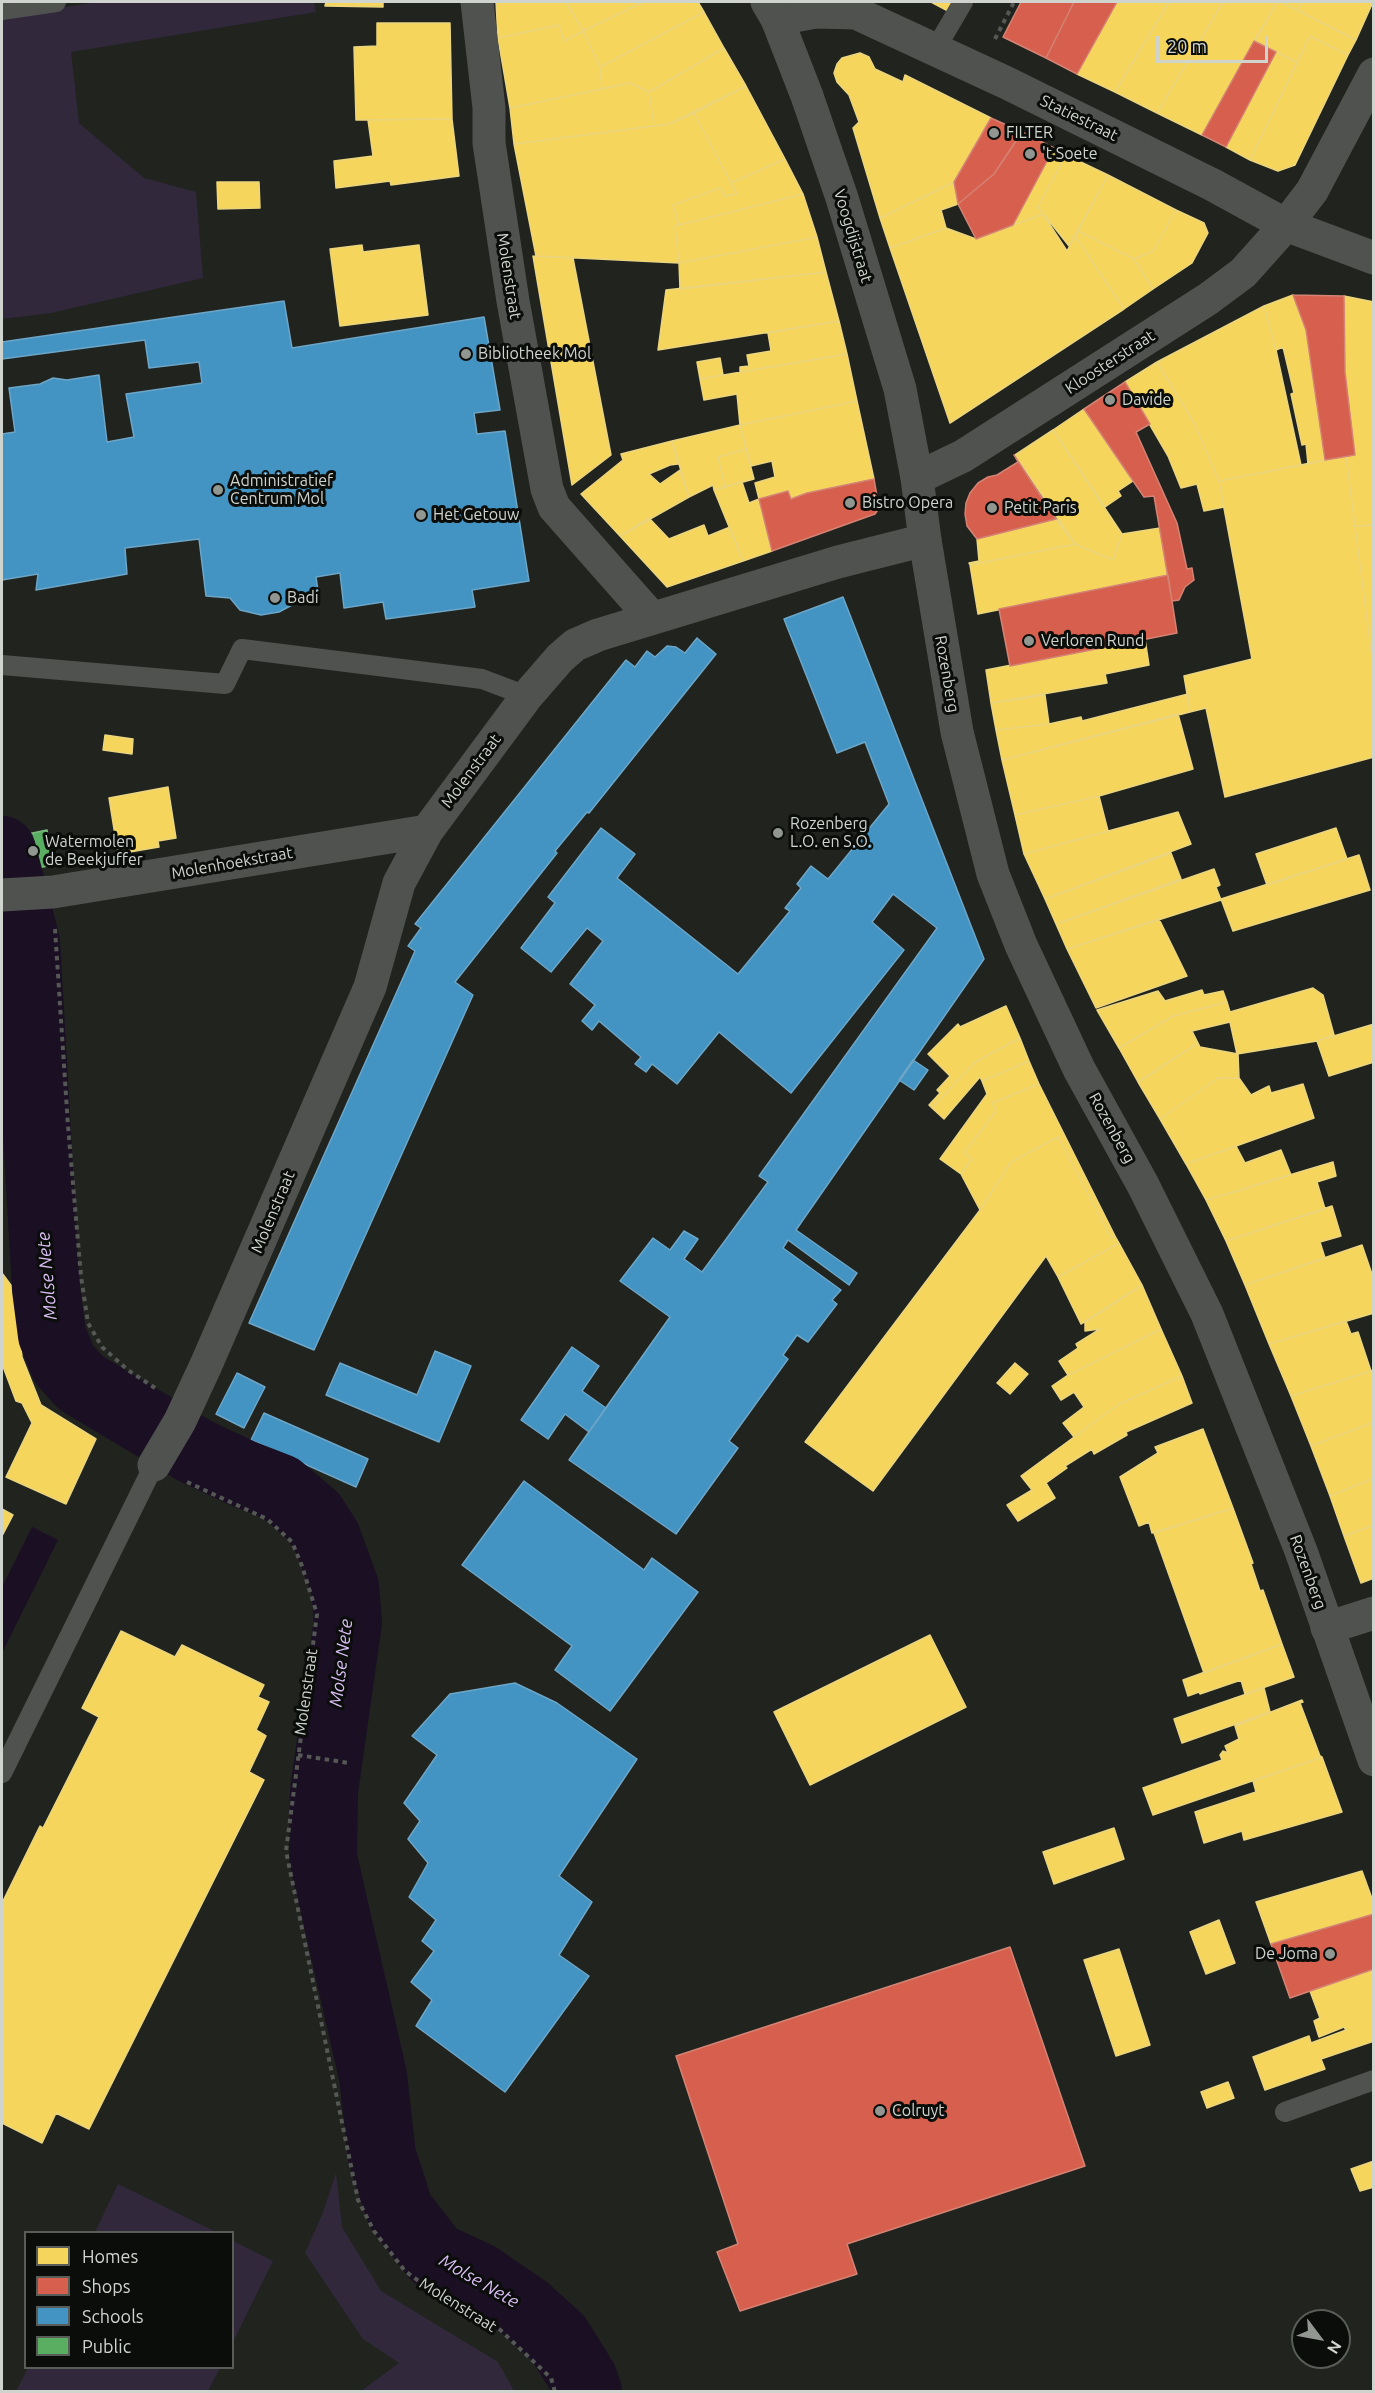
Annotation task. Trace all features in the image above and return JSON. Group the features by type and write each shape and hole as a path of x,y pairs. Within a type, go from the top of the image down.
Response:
{"street":[{"name":"Molenstraat","path":"158,1459 183,1415 370,987 399,883 427,831 527,696 560,658 575,645 652,618 554,507 547,489 513,301 489,143 489,108 477,2"},
{"name":"Statiestraat","path":"772,10 856,13 936,48 1213,185 1286,225 1374,258"},
{"name":"Voogdijstraat","path":"772,10 807,96 842,198 902,398 917,478"},
{"name":"Kloosterstraat","path":"917,478 963,456 1208,299 1243,273 1286,225 1312,191 1374,74"},
{"name":"Rozenberg","path":"917,478 957,732 993,874 1021,945 1079,1070 1143,1185 1207,1314 1301,1551 1374,1760"},
{"path":"652,618 838,562 925,540"},
{"name":"Molenhoekstraat","path":"2,895 53,892 427,831"},
{"path":"1327,1628 1374,1613"}],"lane":[{"path":"2,10 56,2"},
{"path":"936,48 963,2"},
{"path":"2,665 225,684 242,649 482,679 527,696"},
{"path":"2,1773 158,1459"},
{"path":"1285,2112 1374,2080"}],"path":[{"path":"53,892 68,1126 81,1276 88,1323 102,1347 183,1415"},
{"name":"Molenstraat","path":"158,1459 212,1495 267,1519 292,1542 302,1566 316,1614 286,1851 358,2200 374,2231 405,2271 435,2294 495,2325 551,2378 555,2391"},
{"path":"298,1755 349,1763"}],"shaded area":[{"path":"98,2 314,2 316,12 71,52 79,123 144,178 196,192 203,278 51,313 2,319 2,17"},
{"path":"32,1527 58,1540 2,1653 2,1587"},
{"path":"336,2173 342,2227 381,2291 498,2362 514,2391 361,2391 399,2363 363,2339 305,2253 322,2215"},
{"path":"118,2184 214,2231 95,2231"},
{"path":"234,2242 273,2261 234,2340"},
{"path":"27,2369 219,2369 208,2391 16,2391"}],"building: Homes":[{"path":"326,2 383,2 383,7 325,6"},
{"path":"496,2 566,2 583,31 564,41 559,25 498,38"},
{"path":"566,2 640,2 641,3 583,31"},
{"path":"640,2 698,2 704,12 600,67 583,31"},
{"path":"931,2 954,2 948,11"},
{"path":"1117,2 1169,2 1115,92 1077,74"},
{"path":"1169,2 1223,2 1157,113 1115,92"},
{"path":"1223,2 1277,2 1202,135 1157,113"},
{"path":"1277,2 1356,40 1348,55 1310,36 1297,62 1254,41"},
{"path":"1281,2 1302,2 1297,10"},
{"path":"1302,2 1373,2 1356,40 1297,10"},
{"path":"704,12 724,48 649,92 630,83 602,89 600,67"},
{"path":"377,23 450,23 452,119 356,120 354,47 377,46"},
{"path":"559,25 564,41 583,31 600,67 602,89 510,108 498,38"},
{"path":"1310,36 1348,55 1295,165 1278,171 1250,160"},
{"path":"724,48 746,86 669,124 654,126 649,92"},
{"path":"1276,52 1297,62 1250,160 1226,147"},
{"path":"860,53 869,57 875,69 903,82 905,75 991,118 954,182 880,218 853,128 859,122 849,95 837,82 834,73 842,58"},
{"path":"630,83 649,92 654,126 514,144 510,108"},
{"path":"746,86 785,159 731,183 694,113"},
{"path":"694,113 737,194 725,196 720,188 673,205 679,225 675,226 679,263 536,256 514,144 669,124"},
{"path":"452,119 459,176 391,185 390,181 336,188 334,161 373,156 368,120"},
{"path":"1054,148 1066,155 1038,207 1043,214 1013,225"},
{"path":"1066,155 1108,175 1069,246 1038,207"},
{"path":"785,159 803,194 679,225 673,205 720,188 725,196 737,194 731,183"},
{"path":"1108,175 1176,210 1153,251 1134,259 1078,231"},
{"path":"217,182 259,182 260,208 218,209"},
{"path":"954,182 958,204 941,210 946,228 890,248 880,218"},
{"path":"803,194 817,237 679,263 675,226"},
{"path":"1176,210 1204,223 1208,233 1192,263 1153,289 1134,259 1153,251"},
{"path":"1043,214 1067,251 1075,236 1124,309 950,423 890,248 946,228 976,239"},
{"path":"1078,231 1134,259 1153,289 1124,309 1075,236"},
{"path":"817,237 826,272 680,289 679,263"},
{"path":"362,245 363,252 419,245 428,315 340,326 330,249"},
{"path":"533,256 573,258 611,455 572,485"},
{"path":"826,272 839,321 658,350 666,290"},
{"path":"1293,295 1306,330 1325,460 1308,464 1306,444 1302,445 1291,394 1294,393 1283,347 1276,350 1264,306"},
{"path":"1344,296 1374,302 1374,525 1355,526 1346,456 1355,455 1345,372"},
{"path":"1264,306 1301,465 1219,481 1194,423 1157,362"},
{"path":"839,321 847,354 740,372 740,367 749,366 747,355 771,351 768,333"},
{"path":"847,354 857,401 740,425 737,394 704,400 700,379"},
{"path":"720,358 723,375 700,379 697,362"},
{"path":"1157,362 1194,423 1219,481 1224,507 1204,511 1197,484 1181,488 1168,456 1125,382"},
{"path":"857,401 874,479 807,493 791,499 788,491 759,499 755,483 775,477 772,461 751,466 740,425"},
{"path":"1084,409 1133,481 1118,491 1121,496 1105,507 1053,430"},
{"path":"740,425 746,449 718,457 725,487 714,490 713,485 689,497 672,441"},
{"path":"1053,430 1122,534 1113,560 1075,544 1015,455"},
{"path":"672,441 678,464 649,474 660,484 680,470 689,497 620,536 581,494 623,460 621,454"},
{"path":"746,449 754,479 725,487 718,457"},
{"path":"1346,456 1374,674 1374,757 1225,797 1206,708 1190,712 1184,676 1252,659 1219,481"},
{"path":"742,482 749,503 759,499 772,551 743,561 714,490"},
{"path":"649,518 669,539 704,525 708,536 730,527 743,561 667,587 620,536"},
{"path":"1056,519 1075,544 970,565 969,563 979,561 977,539"},
{"path":"1374,525 1374,674 1355,526"},
{"path":"1160,528 1168,575 978,614 970,565 1075,544 1113,560 1122,534"},
{"path":"1145,639 1149,665 1105,674 1107,683 991,703 986,670"},
{"path":"1188,694 1190,712 1002,760 996,730 1049,724 1081,717 1082,721"},
{"path":"1045,695 1049,724 996,730 991,703"},
{"path":"1178,714 1193,769 1099,796 1015,815 1002,760"},
{"path":"105,735 133,739 132,754 103,750"},
{"path":"168,787 176,838 158,841 159,847 118,854 109,798"},
{"path":"1099,796 1108,831 1024,854 1015,815"},
{"path":"1178,812 1191,844 1045,899 1024,854"},
{"path":"1336,828 1347,859 1267,885 1256,854"},
{"path":"1171,853 1181,879 1056,924 1045,899"},
{"path":"1359,855 1370,890 1233,931 1221,899"},
{"path":"1214,869 1220,885 1216,887 1221,900 1067,949 1056,924"},
{"path":"1159,919 1187,976 1096,1008 1067,949"},
{"path":"1313,988 1323,995 1334,1035 1317,1041 1237,1054 1230,1022 1192,1031 1198,1043 1138,1082 1119,1048 1173,1016 1227,1002 1230,1012"},
{"path":"1202,990 1204,995 1223,991 1227,1002 1173,1016 1119,1048 1097,1010 1158,991 1165,1001"},
{"path":"1006,1006 1020,1038 975,1062 932,1108 929,1105 940,1093 937,1090 950,1076 928,1054 958,1024 960,1027"},
{"path":"1374,1024 1374,1062 1329,1076 1317,1041"},
{"path":"1020,1038 1029,1061 982,1081 980,1077 944,1119 932,1108 975,1062"},
{"path":"1198,1043 1200,1047 1238,1054 1239,1078 1218,1078 1160,1119 1138,1082"},
{"path":"1029,1061 1039,1084 992,1103 996,1111 964,1153 972,1159 961,1174 940,1159 987,1094 982,1081"},
{"path":"1218,1078 1239,1078 1251,1095 1269,1086 1271,1093 1303,1084 1314,1118 1186,1164 1160,1119"},
{"path":"1039,1084 1115,1236 1111,1238 1058,1137 1011,1162 980,1210 961,1174 972,1159 964,1153 996,1111 992,1103"},
{"path":"1058,1137 1111,1238 1115,1236 1119,1243 1058,1277 1046,1256 873,1491 805,1442 980,1210 1011,1162"},
{"path":"1236,1146 1245,1163 1281,1150 1291,1175 1206,1200 1186,1164"},
{"path":"1333,1162 1336,1176 1317,1182 1325,1209 1226,1241 1206,1200"},
{"path":"1332,1206 1341,1236 1320,1242 1325,1258 1245,1285 1226,1241"},
{"path":"1119,1243 1142,1285 1081,1324 1058,1277"},
{"path":"1362,1245 1374,1280 1374,1313 1269,1344 1245,1285"},
{"path":"2,1273 16,1292 22,1357 41,1405 96,1439 66,1504 6,1477 32,1423 22,1403 16,1401 2,1364"},
{"path":"1142,1285 1161,1329 1068,1375 1059,1361 1078,1348 1076,1344 1100,1329 1085,1331 1085,1322"},
{"path":"1346,1321 1351,1334 1358,1332 1371,1371 1291,1396 1269,1344"},
{"path":"1161,1329 1182,1376 1119,1404 1074,1437 1063,1423 1084,1407 1074,1392 1061,1400 1052,1386 1068,1375"},
{"path":"1015,1363 1028,1374 1010,1394 997,1383"},
{"path":"1374,1370 1374,1422 1311,1446 1291,1396"},
{"path":"1182,1376 1192,1403 1126,1432 1127,1435 1094,1454 1092,1449 1065,1466 1067,1468 1046,1483 1055,1498 1018,1521 1007,1505 1032,1490 1021,1476 1119,1404"},
{"path":"1374,1422 1374,1478 1330,1496 1311,1446"},
{"path":"1203,1429 1233,1508 1152,1533 1149,1522 1139,1526 1120,1477 1158,1453 1155,1447"},
{"path":"1374,1478 1374,1525 1344,1536 1330,1496"},
{"path":"1233,1508 1253,1563 1251,1564 1260,1591 1263,1590 1282,1644 1204,1673 1154,1533"},
{"path":"2,1509 13,1515 2,1536"},
{"path":"1374,1525 1374,1578 1361,1583 1344,1536"},
{"path":"121,1631 175,1657 182,1645 264,1685 258,1697 269,1702 256,1730 266,1736 249,1772 264,1780 89,2129 56,2113 42,2143 2,2123 2,1903 40,1826 43,1828 99,1717 82,1708"},
{"path":"930,1635 966,1707 810,1785 774,1712"},
{"path":"1282,1644 1294,1677 1245,1694 1241,1680 1188,1696 1183,1680"},
{"path":"1264,1688 1270,1712 1182,1743 1174,1719"},
{"path":"1302,1700 1303,1702 1300,1703 1322,1757 1153,1815 1143,1788 1222,1760 1220,1755 1223,1751 1228,1753 1225,1746 1239,1739 1235,1726"},
{"path":"1322,1757 1342,1812 1244,1840 1242,1831 1204,1843 1195,1812 1256,1792 1253,1781"},
{"path":"1114,1828 1124,1859 1054,1884 1043,1852"},
{"path":"1362,1871 1374,1904 1374,1914 1271,1944 1256,1902"},
{"path":"1219,1920 1235,1963 1206,1974 1190,1932"},
{"path":"1119,1949 1150,2045 1116,2056 1084,1960"},
{"path":"1374,1969 1374,2041 1321,2059 1325,2069 1265,2090 1253,2057 1309,2036 1311,2043 1346,2030 1344,2027 1319,2037 1314,2021 1320,2018 1310,1991"},
{"path":"1228,2082 1234,2098 1207,2108 1201,2092"},
{"path":"1374,2161 1374,2187 1360,2191 1351,2169"}],"building: Shops":[{"path":"1021,2 1074,2 1046,58 1003,37"},
{"path":"1074,2 1117,2 1077,74 1046,58"},
{"path":"1254,41 1276,52 1226,147 1202,135"},
{"path":"991,118 1022,132 994,174 958,204 954,182"},
{"path":"1022,132 1054,148 1013,225 976,239 958,204 994,174"},
{"path":"1293,295 1344,296 1345,372 1355,455 1325,460 1306,330"},
{"path":"1125,382 1150,424 1136,432 1177,523 1187,569 1192,568 1194,580 1185,587 1179,600 1172,601 1154,496 1144,497 1084,409"},
{"path":"1014,455 1056,519 977,539 967,526 965,514 970,493 978,483 1018,462"},
{"path":"874,479 879,508 875,514 772,551 759,499 788,491 791,499 807,493"},
{"path":"1168,575 1177,633 1010,666 999,609"},
{"path":"1374,1914 1374,1969 1290,1998 1271,1944"},
{"name":"Colruyt","path":"1010,1947 1085,2166 847,2244 857,2274 740,2311 717,2252 738,2244 676,2056"}],"building: Schools":[{"path":"284,301 292,348 484,317 500,410 474,413 477,434 505,431 529,581 472,590 475,607 386,619 383,602 344,608 340,573 316,577 318,591 279,612 261,615 240,610 230,598 206,596 199,539 125,548 127,574 36,590 38,574 2,580 2,434 15,432 9,388 40,384 53,378 67,380 99,375 107,442 134,437 126,394 202,383 199,362 149,368 145,340 2,359 2,342"},
{"path":"843,597 984,959 796,1230 857,1273 849,1285 788,1240 783,1248 841,1290 832,1300 837,1304 808,1342 797,1335 783,1355 788,1359 729,1441 738,1448 676,1534 569,1460 670,1317 620,1281 653,1238 670,1250 684,1231 698,1239 684,1259 702,1272 768,1182 759,1176 937,928 893,894 872,922 904,950 791,1093 719,1032 677,1084 652,1064 646,1072 635,1064 641,1057 599,1021 592,1030 582,1021 595,1005 570,984 603,941 587,928 551,972 521,948 555,903 548,897 601,828 635,854 617,878 738,974 790,911 785,908 801,888 797,884 811,866 828,879 889,804 865,742 837,753 784,619"},
{"path":"697,638 716,654 589,813 587,812 555,851 557,853 455,982 473,995 314,1350 249,1323 415,951 408,946 421,928 415,924 626,660 635,667 647,651 655,657 667,646 676,647 685,653"},
{"path":"913,1060 928,1070 914,1090 899,1080"},
{"path":"572,1347 599,1366 582,1391 606,1408 589,1432 565,1414 548,1439 521,1420"},
{"path":"435,1351 471,1366 439,1442 326,1395 340,1363 417,1395"},
{"path":"237,1373 265,1387 244,1428 216,1414"},
{"path":"264,1413 368,1459 356,1487 251,1440"},
{"path":"524,1481 644,1570 652,1558 698,1592 610,1711 555,1670 572,1646 462,1565"},
{"path":"515,1683 557,1703 637,1759 559,1876 592,1902 559,1955 589,1976 505,2092 416,2026 432,2000 411,1982 434,1951 422,1941 436,1920 409,1897 428,1863 408,1839 420,1821 404,1803 437,1755 412,1736 450,1694"}],"building: Public":[{"name":"Watermolen de Beekjuffer","path":"47,830 54,865 20,871 13,837"}],"waterway":[{"name":"Molse Nete","path":"2,850 26,942 46,1289 52,1335 64,1364 81,1383 195,1451 280,1488 313,1516 327,1538 345,1587 348,1622 324,1791 323,1858 373,2076 382,2156 400,2211 435,2256 478,2276 526,2309 558,2338 584,2380 588,2392"}],"place":[{"name":"FILTER","path":"994,133"},
{"name":"'t Soete","path":"1030,154"},
{"name":"Bibliotheek Mol","path":"466,354"},
{"name":"Davide","path":"1110,400"},
{"name":"Administratief Centrum Mol","path":"218,490"},
{"name":"Bistro Opera","path":"850,503"},
{"name":"Petit Paris","path":"992,508"},
{"name":"Het Getouw","path":"421,515"},
{"name":"Badi","path":"275,598"},
{"name":"Verloren Rund","path":"1029,641"},
{"name":"Rozenberg L.O. en S.O.","path":"778,833"},
{"name":"Watermolen de Beekjuffer","path":"33,851"},
{"name":"De Joma","path":"1330,1954"},
{"name":"Colruyt","path":"880,2111"}]}
